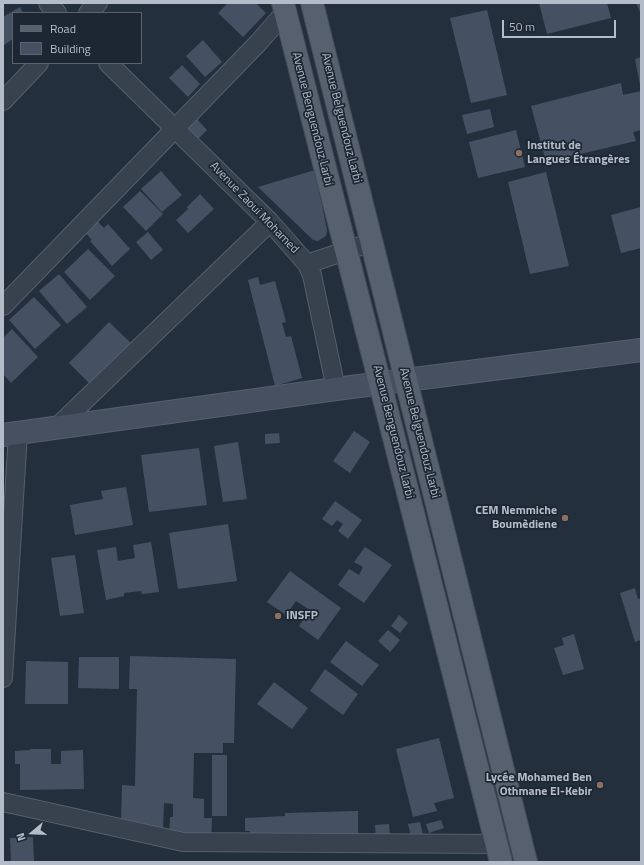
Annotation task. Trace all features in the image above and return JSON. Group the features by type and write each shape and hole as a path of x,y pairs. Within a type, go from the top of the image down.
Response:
{"main road":[{"name":"Avenue Belguendouz Larbi","path":"312,3 526,862"},
{"name":"Avenue Benguendouz Larbi","path":"284,8 499,853"},
{"path":"11,434 380,383 641,350"}],"street":[{"path":"48,3 57,12"},
{"path":"89,12 98,3"},
{"path":"3,306 259,42 284,8"},
{"path":"3,101 38,64"},
{"name":"Avenue Zaoui Mohamed","path":"109,64 270,222 307,264 312,275 336,389"},
{"path":"56,428 270,222"},
{"path":"307,264 372,242"},
{"path":"3,678 11,434"},
{"path":"3,802 183,842 499,853"}],"building":[{"path":"228,3 256,3 266,13 243,37 218,13"},
{"path":"539,3 607,3 611,18 547,34"},
{"path":"636,3 641,3 641,14"},
{"path":"20,7 22,12 12,12 12,40 4,45 3,17"},
{"path":"487,10 507,95 471,103 450,18"},
{"path":"203,40 222,62 205,77 186,56"},
{"path":"641,57 641,85 640,85 635,59"},
{"path":"182,65 200,84 188,97 169,78"},
{"path":"621,83 623,95 641,91 641,130 633,132 636,141 546,162 531,106"},
{"path":"490,109 494,127 467,134 462,115"},
{"path":"195,117 207,130 196,141 184,128"},
{"path":"516,130 525,167 478,178 469,142"},
{"path":"315,170 327,230 326,236 318,241 313,240 258,187"},
{"path":"161,171 182,195 162,212 141,189"},
{"path":"546,172 569,266 530,274 508,182"},
{"path":"140,191 163,214 146,231 123,207"},
{"path":"200,194 214,209 188,233 176,220 188,209 187,207"},
{"path":"641,207 641,248 621,253 611,215"},
{"path":"96,220 104,228 108,224 130,249 112,266 90,241 92,240 84,231"},
{"path":"148,232 163,250 151,260 136,242"},
{"path":"88,249 115,276 90,300 64,272"},
{"path":"59,274 87,307 67,324 39,291"},
{"path":"258,277 260,285 275,281 286,322 282,323 286,337 291,336 302,378 275,386 248,280"},
{"path":"34,297 61,325 35,349 9,320"},
{"path":"109,322 135,347 93,387 69,363"},
{"path":"12,329 38,357 11,383 3,374 3,338"},
{"path":"354,431 370,442 350,473 333,461"},
{"path":"279,433 280,443 265,444 265,434"},
{"path":"238,442 247,499 223,502 214,446"},
{"path":"199,448 207,505 149,512 141,455"},
{"path":"126,487 133,525 75,535 70,505 103,499 101,491"},
{"path":"335,501 362,520 348,539 338,531 343,524 337,520 332,526 322,519"},
{"path":"228,524 237,581 178,589 169,533"},
{"path":"151,542 159,592 142,594 141,591 124,593 124,596 106,600 97,550 116,547 118,561 135,558 133,545"},
{"path":"365,547 392,565 364,603 338,585 349,569 359,575 363,567 354,562"},
{"path":"75,555 84,613 60,616 51,558"},
{"path":"290,571 341,608 318,640 299,626 310,610 296,601 286,615 267,602"},
{"path":"635,588 638,599 641,598 641,640 635,642 620,593"},
{"path":"399,615 408,623 400,633 391,626"},
{"path":"388,630 400,640 390,652 378,641"},
{"path":"574,634 584,669 563,675 554,648 564,645 562,638"},
{"path":"346,641 379,665 362,686 330,662"},
{"path":"130,656 236,659 234,743 223,743 223,753 194,753 193,798 204,799 204,818 212,818 211,845 169,843 170,817 173,817 173,804 164,803 163,831 121,821 122,785 135,786 137,689 129,689"},
{"path":"79,657 119,657 119,689 78,688"},
{"path":"26,661 68,662 68,704 25,704"},
{"path":"325,669 358,694 343,715 310,691"},
{"path":"274,682 308,708 292,729 257,704"},
{"path":"439,738 454,798 434,803 437,811 413,817 396,749"},
{"path":"51,749 51,764 61,764 61,751 83,750 84,789 20,790 20,764 15,764 15,751"},
{"path":"212,755 227,755 227,816 212,816"},
{"path":"358,811 358,836 251,845 250,831 245,831 245,818 285,816 285,813"},
{"path":"441,820 444,828 429,833 426,824"},
{"path":"420,822 423,835 411,837 408,824"},
{"path":"389,824 390,837 376,839 375,825"},
{"path":"33,837 34,862 11,862 10,838"}],"place":[{"name":"Institut de Langues Étrangères","path":"519,153"},
{"name":"CEM Nemmiche Boumèdiene","path":"565,518"},
{"name":"INSFP","path":"278,616"},
{"name":"Lycée Mohamed Ben Othmane El-Kebir","path":"600,785"}]}
